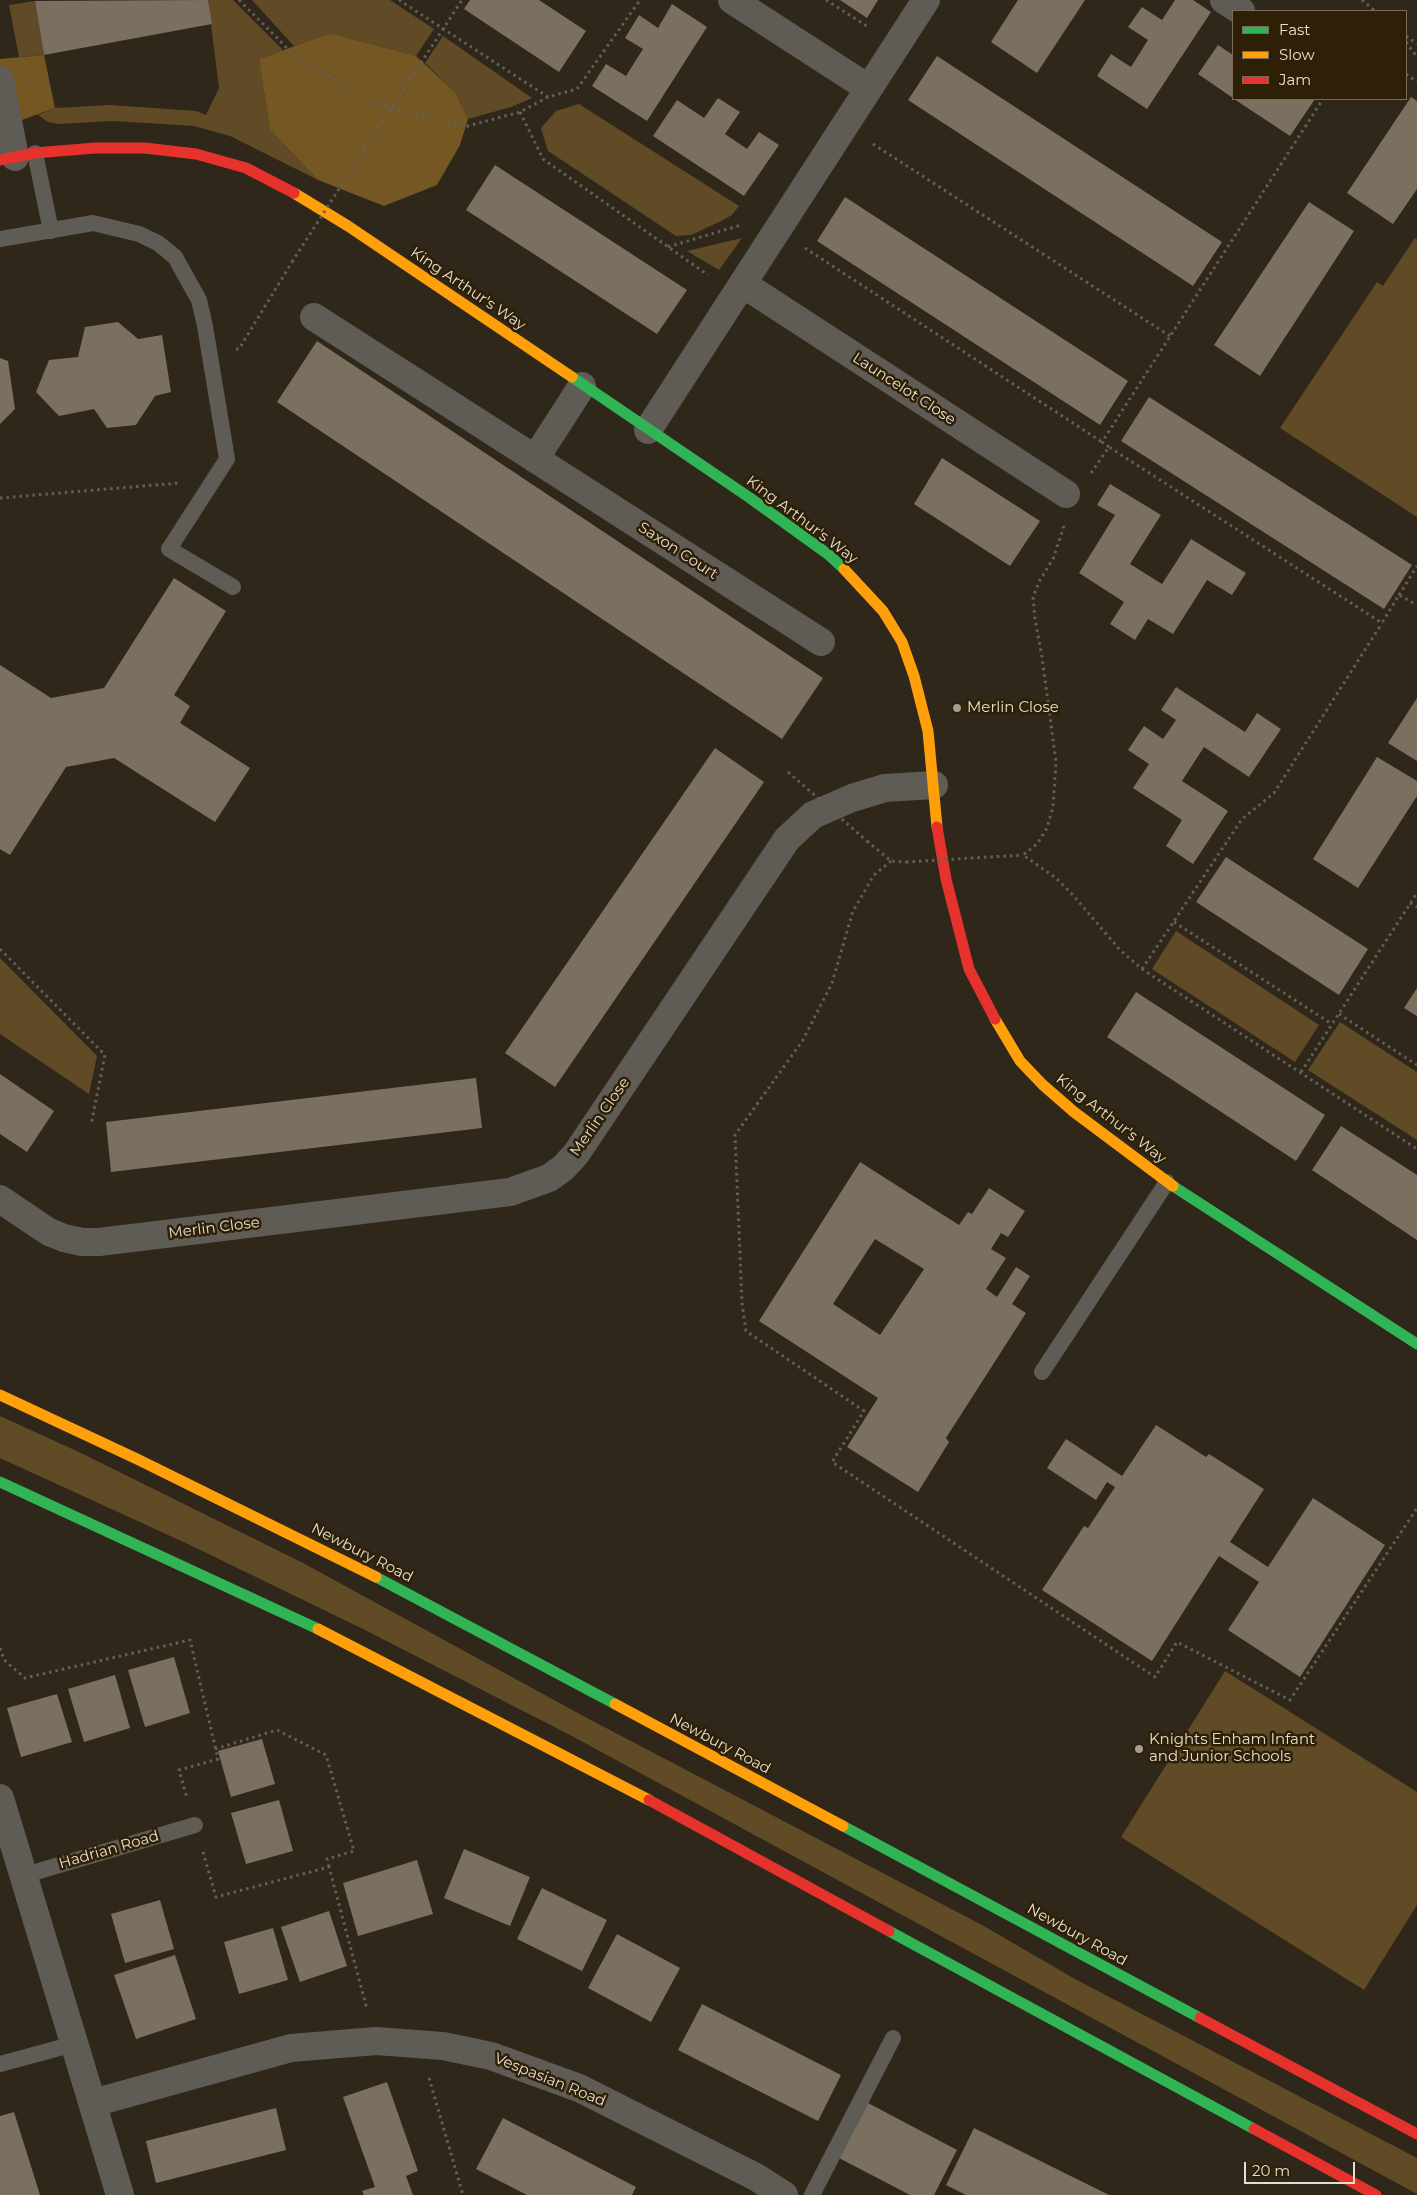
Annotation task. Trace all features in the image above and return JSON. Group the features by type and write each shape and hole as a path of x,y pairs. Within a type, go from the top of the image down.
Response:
{"main road":[{"name":"King Arthur's Way","path":"17,157 95,148 145,148 196,154 246,168 290,190 348,226 750,498 822,550 856,580 883,611 902,642 922,705 928,731 937,828 958,932 969,969 1001,1030 1020,1061 1043,1085 1074,1112 1167,1182 1417,1344"},
{"name":"Newbury Road","path":"0,1395 275,1526 407,1592 1191,2015 1417,2134"},
{"path":"0,1482 315,1628 628,1789 1376,2195"}],"street":[{"path":"732,0 868,88"},
{"path":"648,430 926,0"},
{"path":"1224,0 1240,10"},
{"path":"0,80 17,157"},
{"name":"Launcelot Close","path":"740,289 1070,497"},
{"name":"Saxon Court","path":"314,317 821,642"},
{"path":"535,459 582,386"},
{"name":"Merlin Close","path":"0,1199 49,1232 82,1242 98,1242 510,1192 548,1178 563,1168 576,1154 787,839 813,816 852,798 885,788 934,785"},
{"path":"0,1798 22,1876 120,2195"},
{"name":"Vespasian Road","path":"93,2103 291,2048 376,2041 443,2046 491,2056 579,2088 756,2177 784,2195"}],"lane":[{"path":"17,157 51,231"},
{"path":"0,239 93,223 139,234 158,243 175,257 199,300 227,459 169,549 233,587"},
{"path":"1042,1372 1167,1182"},
{"name":"Hadrian Road","path":"22,1876 195,1825"},
{"path":"812,2195 893,2038"},
{"path":"0,2064 74,2044"}],"path":[{"path":"239,0 294,55 367,99 391,109 468,126 520,112 548,97 577,89 640,0"},
{"path":"399,0 548,97"},
{"path":"209,355 239,349 292,262 462,0"},
{"path":"826,0 896,46"},
{"path":"1362,0 1374,10"},
{"path":"1407,43 1417,57"},
{"path":"1102,442 1322,100"},
{"path":"520,112 542,159 668,247 740,289"},
{"path":"845,126 1170,336"},
{"path":"668,247 784,219 1102,442 1382,623"},
{"path":"788,772 891,861 906,862 1024,855 1037,844 1047,828 1053,807 1056,762 1035,619 1034,598 1040,580 1053,559 1070,497 1109,446"},
{"path":"0,498 213,480"},
{"path":"1142,969 1242,820 1274,793 1417,566"},
{"path":"1399,595 1417,606"},
{"path":"1024,855 1056,878 1120,950 1142,969 1417,1149"},
{"path":"891,861 874,875 853,912 832,983 803,1040 735,1135 742,1303 746,1331 864,1411 832,1462 1155,1677 1177,1642 1290,1700 1417,1508"},
{"path":"1301,1072 1417,892"},
{"path":"1410,903 1417,907"},
{"path":"1174,922 1332,1024"},
{"path":"0,949 105,1055 91,1125"},
{"path":"1339,1014 1417,1065"},
{"path":"0,1648 4,1660 25,1678 190,1640 215,1749 277,1730 326,1754 354,1851 327,1859 376,2041"},
{"path":"216,1897 329,1867"},
{"path":"419,2044 463,2195"}],"shaded area":[{"path":"208,0 233,0 283,50 259,59 270,130 318,180 230,136 194,126 112,121 59,124 48,122 38,115 55,108 110,105 196,111 206,115 219,88"},
{"path":"252,0 390,0 434,29 416,56 330,33 294,46"},
{"path":"35,1 44,55 19,57 9,5"},
{"path":"330,33 416,56 455,92 468,119 460,145 437,185 384,206 318,180 270,130 259,59"},
{"path":"443,36 532,98 511,107 468,119 455,92 425,63"},
{"path":"44,55 55,108 0,128 0,59"},
{"path":"579,104 739,206 732,215 719,222 691,235 676,236 548,151 541,128 556,111"},
{"path":"742,238 719,270 687,251"},
{"path":"1415,238 1417,239 1417,517 1280,428 1377,282 1383,286"},
{"path":"1176,931 1319,1025 1295,1062 1152,969"},
{"path":"0,958 97,1056 89,1094 0,1034"},
{"path":"1340,1022 1417,1072 1417,1140 1308,1070"},
{"path":"0,1416 81,1453 303,1563 587,1718 982,1925 1075,1979 1417,2158 1417,2194 570,1735 363,1629 190,1545 0,1458"},
{"path":"1225,1671 1417,1792 1417,1905 1364,1990 1121,1837"}],"building":[{"path":"208,0 212,24 44,55 35,1"},
{"path":"470,0 539,0 586,31 559,72 464,9"},
{"path":"840,0 878,0 867,18"},
{"path":"1018,0 1085,0 1037,73 991,42"},
{"path":"1175,0 1193,0 1211,12 1147,109 1097,76 1111,54 1131,67 1148,40 1128,27 1142,7 1162,20"},
{"path":"672,4 707,27 647,121 592,86 606,64 626,76 643,49 625,38 639,15 658,28"},
{"path":"1218,45 1232,54 1232,97 1198,74"},
{"path":"937,56 1222,242 1193,286 908,100"},
{"path":"1411,97 1417,101 1417,189 1393,224 1347,193"},
{"path":"718,98 740,112 725,134 747,149 759,132 779,145 744,196 653,136 677,100 704,118"},
{"path":"1236,100 1314,100 1290,136"},
{"path":"495,165 687,290 657,334 466,210"},
{"path":"845,197 1128,381 1100,425 817,241"},
{"path":"1309,202 1354,231 1260,376 1214,345"},
{"path":"118,322 138,339 162,335 171,392 155,396 136,425 107,428 94,409 59,416 36,392 49,360 78,357 85,327"},
{"path":"317,341 823,678 782,739 277,402"},
{"path":"0,358 8,361 15,409 0,424"},
{"path":"1149,397 1412,565 1384,609 1121,441"},
{"path":"942,458 1040,521 1010,566 914,504"},
{"path":"1110,484 1161,515 1130,564 1162,584 1191,539 1246,573 1232,595 1207,580 1173,634 1148,619 1135,640 1110,624 1124,602 1079,573 1115,515 1097,505"},
{"path":"174,578 226,611 174,695 190,706 180,723 250,768 215,822 114,758 66,767 10,855 0,849 0,665 51,698 104,688"},
{"path":"1176,687 1245,732 1257,713 1281,729 1249,777 1204,747 1182,781 1228,811 1193,864 1166,846 1182,820 1133,788 1149,764 1128,750 1144,726 1163,739 1176,720 1161,710"},
{"path":"1417,698 1417,761 1388,743"},
{"path":"715,748 764,782 555,1087 505,1053"},
{"path":"1377,757 1417,781 1417,796 1358,888 1313,859"},
{"path":"1226,857 1368,949 1339,995 1196,902"},
{"path":"1417,988 1417,1016 1404,1008"},
{"path":"1136,992 1325,1115 1296,1161 1107,1037"},
{"path":"0,1074 54,1111 27,1152 0,1134"},
{"path":"476,1078 482,1128 111,1172 106,1122"},
{"path":"1341,1126 1417,1175 1417,1240 1312,1170"},
{"path":"860,1162 959,1225 968,1212 972,1214 989,1188 1025,1211 1008,1237 1001,1233 991,1249 1006,1258 986,1289 997,1297 1016,1267 1030,1276 1012,1304 1026,1313 946,1438 949,1442 918,1492 847,1447 878,1398 759,1321","holes":["875,1239 924,1269 880,1335 833,1304"]},
{"path":"1156,1425 1206,1457 1209,1454 1264,1489 1230,1542 1268,1567 1313,1498 1385,1545 1300,1677 1228,1630 1259,1582 1219,1556 1152,1661 1042,1590 1084,1526 1088,1528 1115,1487 1107,1482 1096,1500 1047,1468 1066,1439 1122,1476"},
{"path":"174,1657 190,1713 145,1727 128,1670"},
{"path":"115,1675 130,1728 84,1742 68,1689"},
{"path":"57,1694 72,1742 21,1757 7,1708"},
{"path":"262,1739 275,1784 231,1797 218,1751"},
{"path":"279,1800 293,1851 246,1864 231,1813"},
{"path":"464,1849 530,1877 510,1926 444,1898"},
{"path":"417,1860 433,1914 358,1936 343,1883"},
{"path":"542,1888 607,1920 582,1971 517,1939"},
{"path":"160,1900 174,1949 125,1963 111,1914"},
{"path":"329,1911 347,1966 300,1982 281,1927"},
{"path":"273,1928 288,1980 239,1994 224,1942"},
{"path":"617,1934 680,1968 651,2022 588,1988"},
{"path":"175,1955 196,2019 136,2039 114,1975"},
{"path":"702,2004 841,2075 818,2121 678,2050"},
{"path":"387,2082 418,2171 406,2176 413,2195 364,2195 362,2191 375,2187 343,2097"},
{"path":"868,2103 957,2150 934,2195 910,2195 839,2158"},
{"path":"276,2108 286,2150 156,2183 146,2141"},
{"path":"14,2112 40,2195 0,2195 0,2116"},
{"path":"503,2118 636,2187 632,2195 527,2195 476,2169"},
{"path":"974,2128 1109,2195 966,2195 946,2185"}],"traffic: fast":[{"path":"572,377 750,498 829,555 844,569"},
{"path":"1173,1186 1417,1344"},
{"path":"0,1482 318,1629"},
{"path":"376,1577 615,1704"},
{"path":"843,1826 1200,2018"},
{"path":"889,1931 1254,2129"}],"traffic: slow":[{"path":"294,193 348,226 572,377"},
{"path":"844,569 883,611 902,642 914,676 928,731 937,827"},
{"path":"995,1019 1020,1061 1043,1085 1074,1112 1173,1186"},
{"path":"0,1395 137,1459 376,1577"},
{"path":"318,1629 649,1800"},
{"path":"615,1704 843,1826"}],"traffic: jam":[{"path":"0,160 35,153 95,148 145,148 196,154 246,168 294,193"},
{"path":"937,827 946,879 969,969 995,1019"},
{"path":"649,1800 889,1931"},
{"path":"1200,2018 1417,2134"},
{"path":"1254,2129 1376,2195"}],"place":[{"name":"Merlin Close","path":"957,708"},
{"name":"Knights Enham Infant and Junior Schools","path":"1139,1749"}]}
